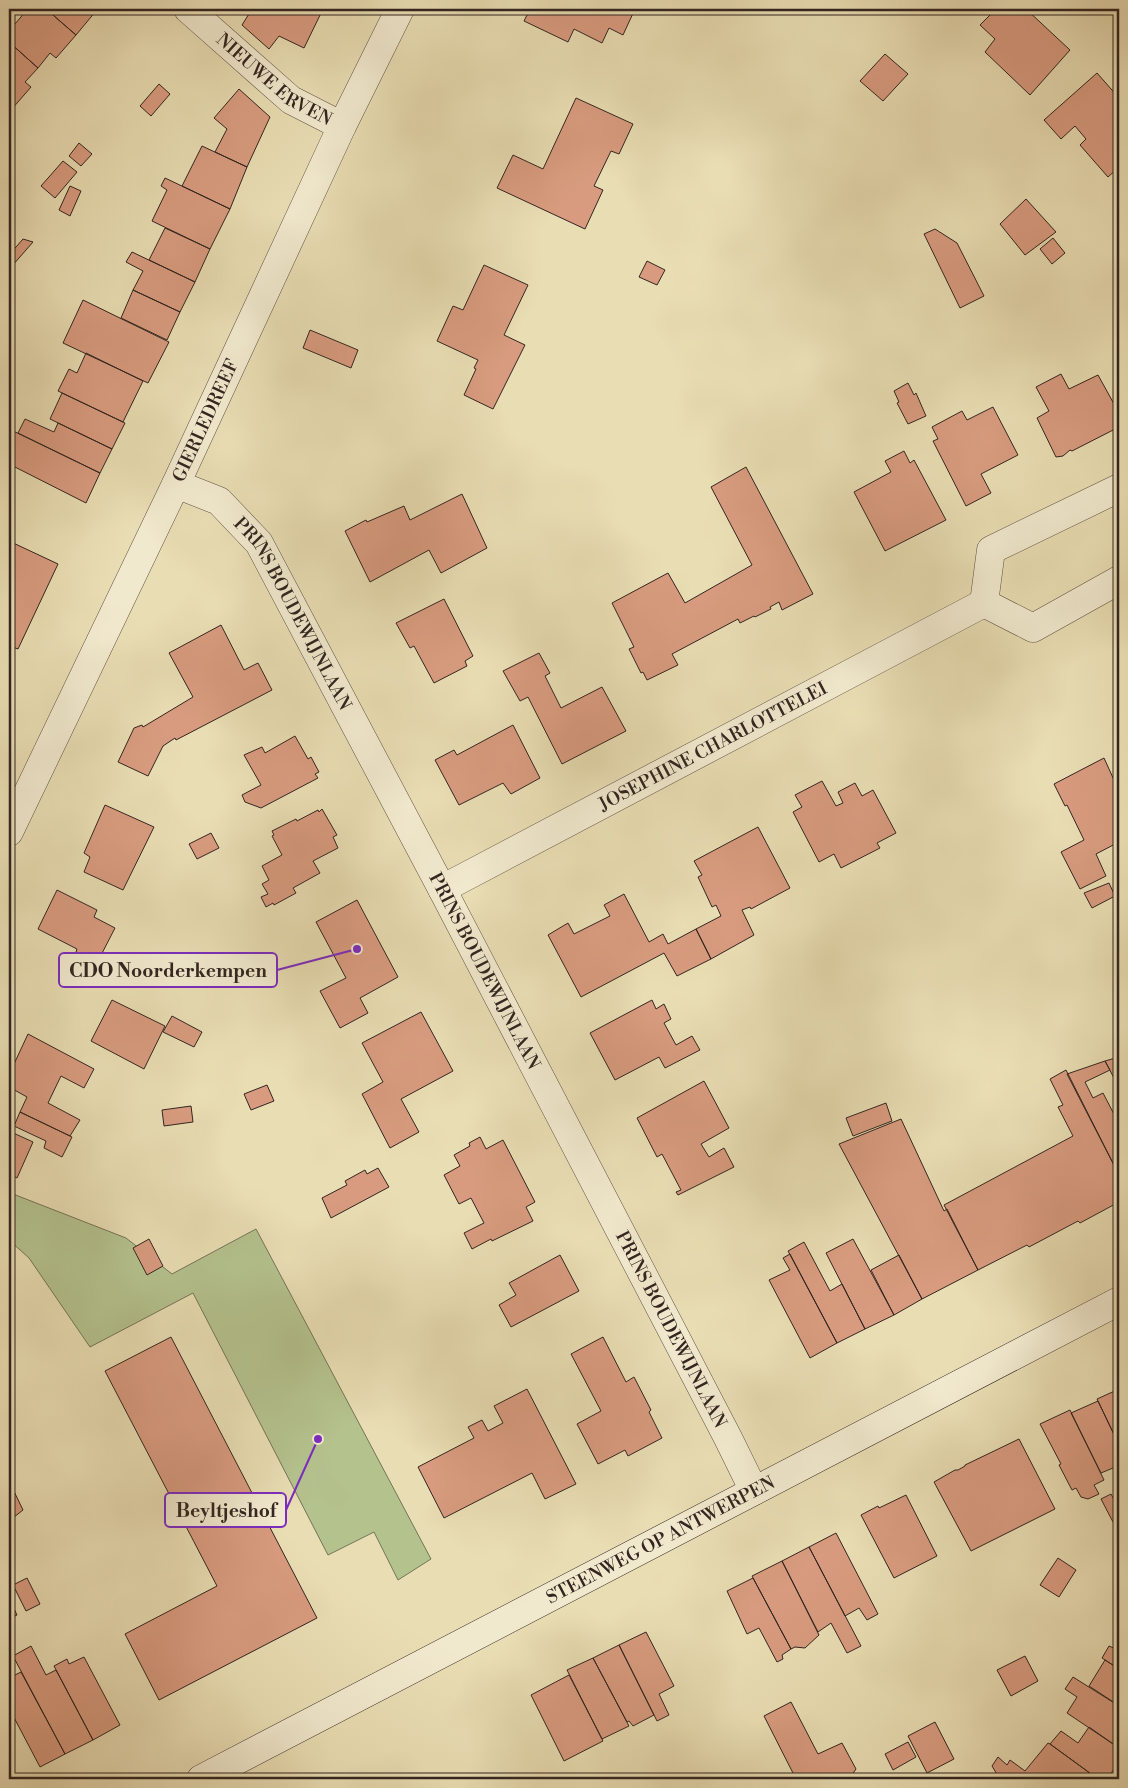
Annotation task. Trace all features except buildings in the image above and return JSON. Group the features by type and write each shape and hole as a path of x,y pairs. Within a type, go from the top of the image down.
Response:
{"street":[{"name":"NIEUWE ERVEN","path":"188,9 291,100 342,126"},
{"name":"GIERLEDREEF","path":"9,832 176,484 342,126 400,9"},
{"name":"PRINS BOUDEWIJNLAAN","path":"176,484 219,501 259,543 442,889 754,1491"},
{"path":"1119,488 991,550 984,603 1033,628 1119,580"},
{"name":"JOSEPHINE CHARLOTTELEI","path":"442,889 984,603"},
{"name":"STEENWEG OP ANTWERPEN","path":"201,1779 1119,1301"}],"green space":[{"path":"13,1194 126,1238 172,1274 256,1229 431,1559 398,1580 374,1532 328,1555 193,1293 90,1347 29,1258 9,1240 9,1202"}],"place":[{"name":"CDO Noorderkempen","path":"357,949"},
{"name":"Beyltjeshof","path":"318,1439"}]}
